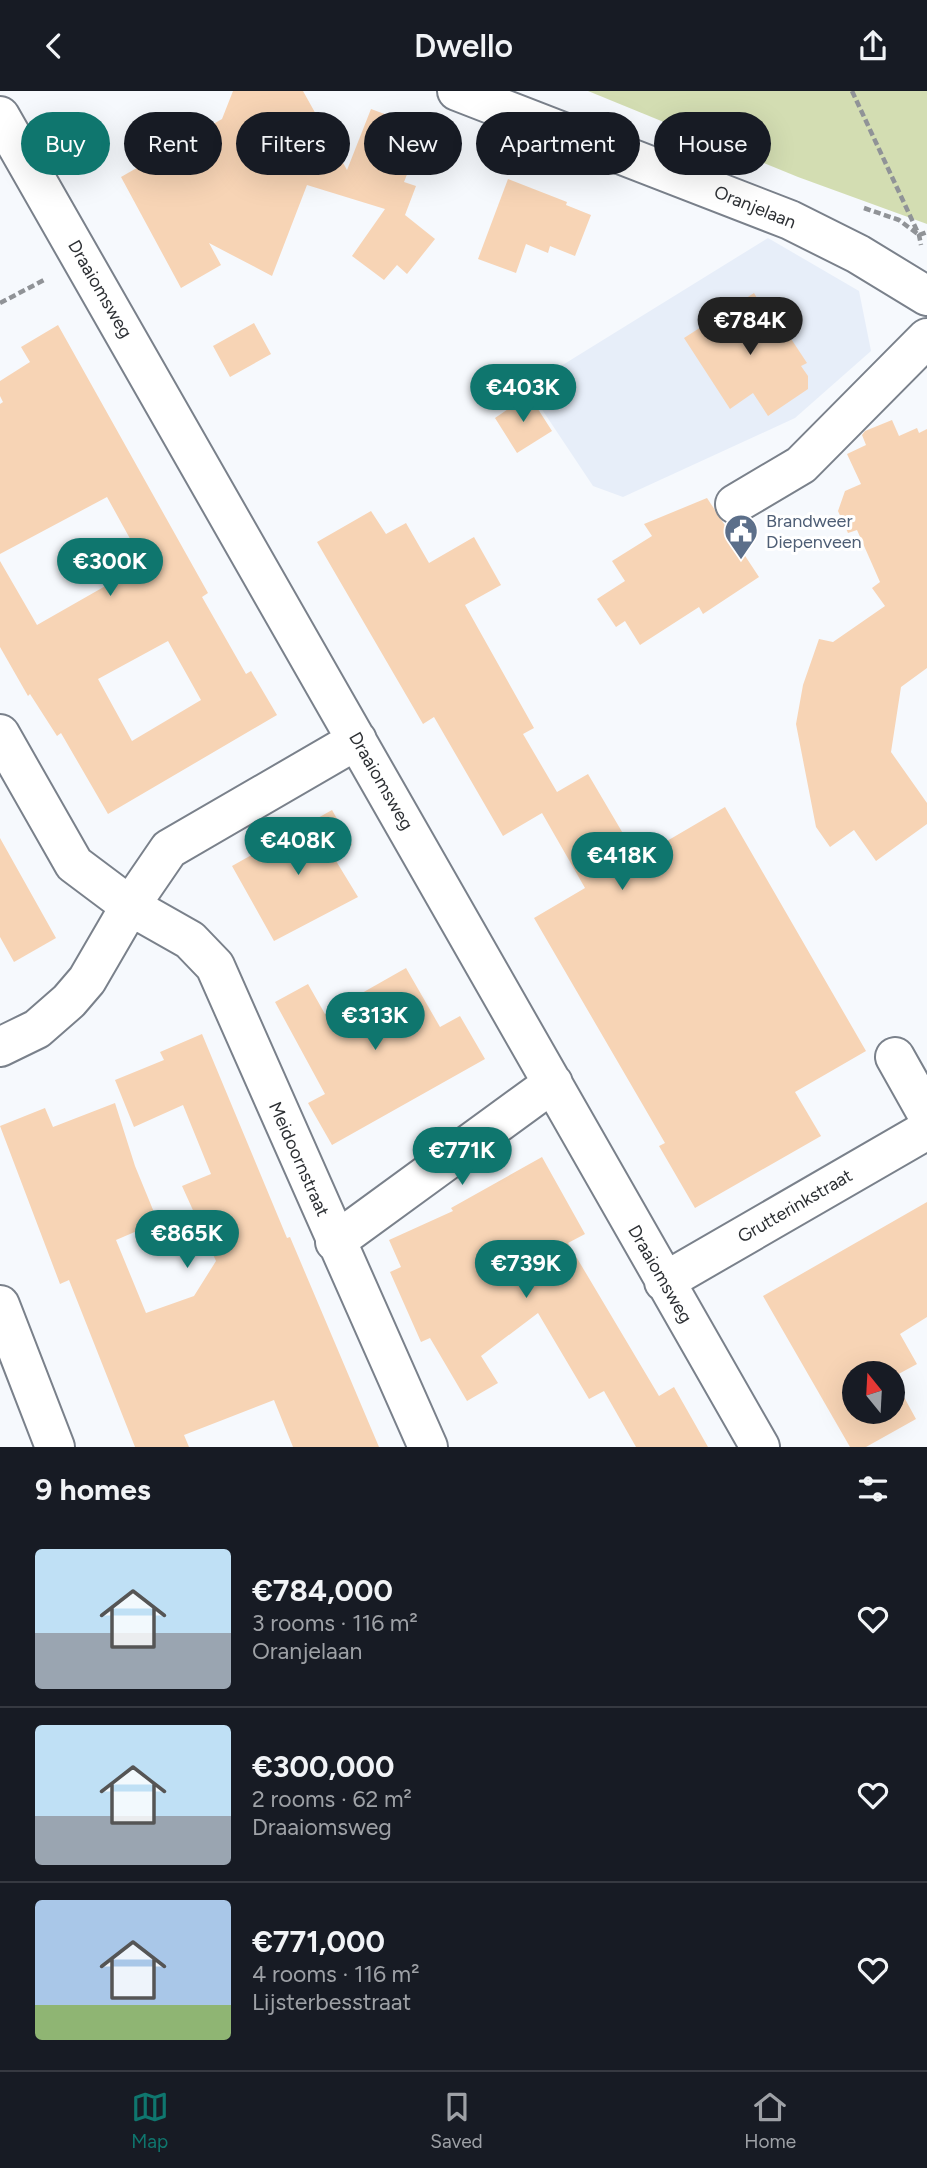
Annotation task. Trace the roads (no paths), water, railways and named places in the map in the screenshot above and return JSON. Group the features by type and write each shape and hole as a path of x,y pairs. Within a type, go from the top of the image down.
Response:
{"street":[{"name":"Oranjelaan","path":"457,91 790,220 858,254 927,296"},
{"name":"Draaiomsweg","path":"0,115 760,1447"},
{"path":"735,504 802,465 927,338"},
{"name":"Meidoornstraat","path":"0,734 74,864 130,907 190,940 215,966 428,1447"},
{"path":"0,1047 37,1029 69,1001 87,980 130,907 169,849 357,740"},
{"path":"895,1057 927,1114"},
{"path":"335,1242 553,1083"},
{"name":"Grutterinkstraat","path":"664,1282 927,1130"},
{"path":"0,1305 55,1447"}],"place":[{"name":"Brandweer Diepenveen","path":"741,561"}]}
